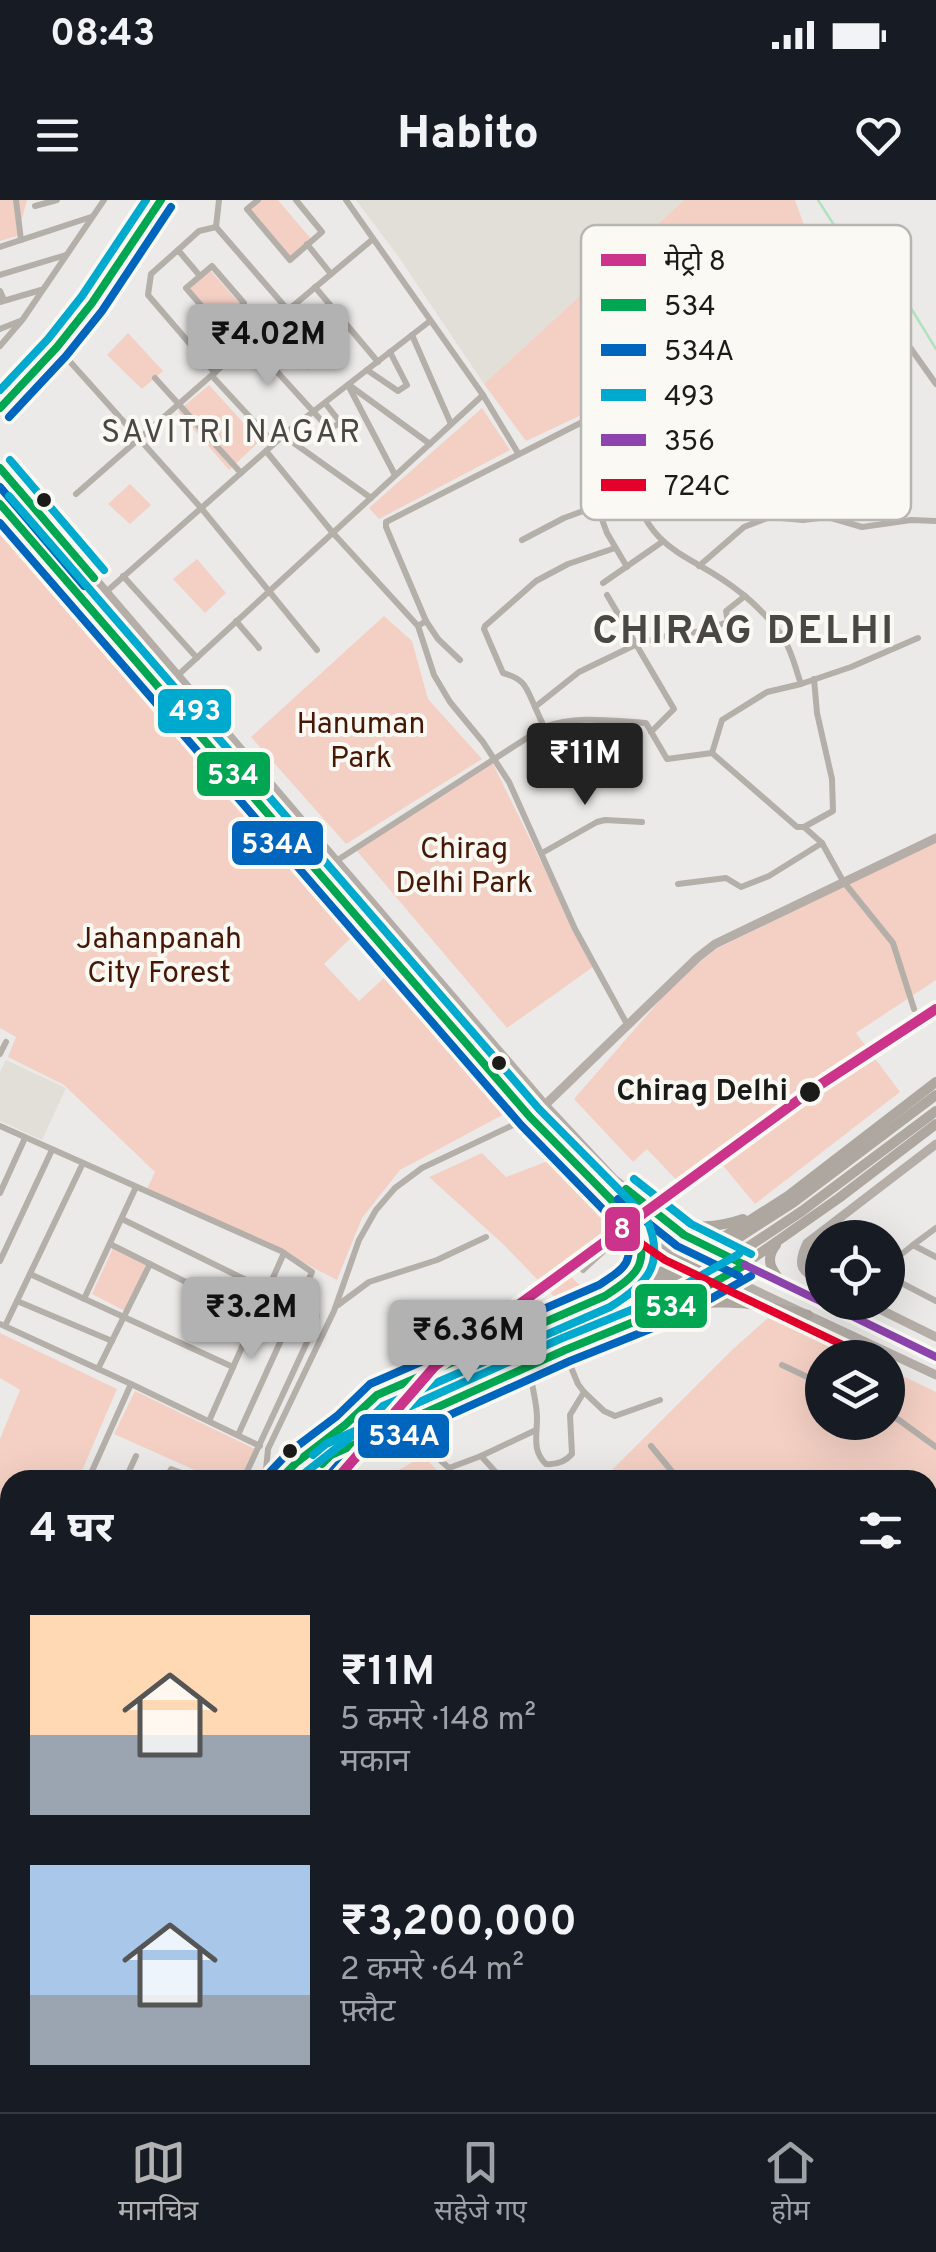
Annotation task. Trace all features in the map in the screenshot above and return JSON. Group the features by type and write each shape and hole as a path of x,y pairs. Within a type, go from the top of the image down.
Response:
{"main road":[{"path":"0,387 62,321 145,200"},
{"path":"0,422 4,404 92,303 161,200"},
{"path":"0,468 545,1106 614,1178 684,1236 936,1357"},
{"path":"0,504 530,1117 635,1224 670,1249 805,1314"},
{"path":"545,1106 715,944 936,838"},
{"path":"355,1417 366,1401 377,1394 554,1319 708,1247 788,1196 936,1082"},
{"path":"316,1470 358,1429 390,1405 690,1269 794,1202 936,1095"},
{"path":"289,1470 355,1417 695,1278 802,1211 936,1111"},
{"path":"331,1455 530,1372 566,1350 668,1308 779,1241 936,1124"},
{"path":"878,1126 898,1153"},
{"path":"836,1220 936,1144"},
{"path":"662,1219 697,1228 722,1226 759,1214"},
{"path":"605,1296 633,1278 641,1266 644,1245 635,1224"},
{"path":"779,1241 769,1261 782,1283"},
{"path":"805,1248 800,1263 805,1272"},
{"path":"668,1308 707,1301 750,1302 805,1314"},
{"path":"554,1319 568,1319 576,1328 576,1339 566,1350"},
{"path":"819,1320 936,1375"},
{"path":"902,1320 936,1337"}],"street":[{"path":"16,200 21,240"},
{"path":"36,206 56,200"},
{"path":"0,346 22,321 104,200"},
{"path":"219,200 216,227 288,310"},
{"path":"258,200 247,209 290,260 322,232 296,200"},
{"path":"346,200 518,452"},
{"path":"0,247 92,217"},
{"path":"216,227 198,230 152,274 148,295 274,444"},
{"path":"76,494 372,239"},
{"path":"307,244 331,274"},
{"path":"178,250 200,276"},
{"path":"0,275 67,254"},
{"path":"212,266 244,303 232,316 217,324 186,288 212,266"},
{"path":"315,287 378,362"},
{"path":"0,291 2,301 42,290"},
{"path":"232,316 250,342 330,430 340,422 325,402"},
{"path":"0,330 22,321"},
{"path":"106,592 312,412 430,322"},
{"path":"412,335 451,424"},
{"path":"48,336 202,508 317,650"},
{"path":"911,349 936,384"},
{"path":"367,370 398,392 407,385 390,352"},
{"path":"154,378 241,473"},
{"path":"348,385 430,444"},
{"path":"348,385 396,476"},
{"path":"177,676 482,395"},
{"path":"460,660 426,621 386,522 581,422"},
{"path":"284,436 371,498"},
{"path":"266,451 418,626 434,674 509,782 575,929 628,1026"},
{"path":"522,540 581,512"},
{"path":"603,520 628,566"},
{"path":"647,520 662,542 745,596 784,639 801,684"},
{"path":"699,566 744,527 761,520"},
{"path":"838,520 862,527 911,520 936,521"},
{"path":"603,583 662,542"},
{"path":"544,727 523,682 503,673 485,626 536,581 568,564 615,548"},
{"path":"124,576 197,658"},
{"path":"608,595 674,709 652,732"},
{"path":"535,707 579,672 635,645 728,622 726,611 745,596"},
{"path":"236,621 259,648"},
{"path":"418,626 426,621"},
{"path":"712,753 722,720 767,692 814,680 918,638"},
{"path":"336,861 544,727 562,720 646,723 667,759 712,753 797,827 804,827 834,810 814,680"},
{"path":"542,853 598,822 642,822"},
{"path":"804,827 822,843 844,882 893,942 914,1009"},
{"path":"678,884 726,878 740,887 769,876 822,843"},
{"path":"0,1054 6,1042"},
{"path":"266,1470 268,1450 336,1305 359,1240 376,1210 395,1188 422,1168 530,1117"},
{"path":"0,1126 284,1253 312,1272 238,1435"},
{"path":"0,1193 25,1138"},
{"path":"0,1261 52,1150"},
{"path":"82,1163 2,1325 268,1450"},
{"path":"84,1299 136,1187"},
{"path":"122,1220 312,1310 317,1316 247,1470"},
{"path":"583,1270 635,1224"},
{"path":"905,1252 936,1228"},
{"path":"336,1305 369,1282 437,1260 486,1237"},
{"path":"110,1244 256,1317"},
{"path":"913,1246 936,1257"},
{"path":"209,1421 284,1253"},
{"path":"98,1369 150,1264"},
{"path":"30,1274 233,1367"},
{"path":"905,1284 936,1300"},
{"path":"16,1301 112,1341"},
{"path":"584,1392 570,1416 572,1454 555,1465 546,1464 536,1448 536,1406 530,1372 569,1362 636,1331 650,1315"},
{"path":"566,1350 584,1392 604,1411 615,1416 660,1400"},
{"path":"782,1364 805,1376"},
{"path":"92,1470 131,1384"},
{"path":"417,1421 444,1466 449,1468 536,1430"},
{"path":"905,1426 936,1447"},
{"path":"651,1446 671,1470"},
{"path":"130,1470 136,1456"},
{"path":"481,1456 494,1470"}],"shaded area":[{"path":"356,200 684,200 657,225 581,225 581,295 484,384"},
{"path":"6,1060 66,1088 42,1140 0,1121 0,1072"}],"green space":[{"path":"0,200 27,200 17,236 0,241"},
{"path":"257,200 278,200 312,240 290,260 247,209"},
{"path":"684,200 795,200 804,225 657,225"},
{"path":"208,268 240,304 217,324 186,288"},
{"path":"581,295 581,415 526,441 484,384"},
{"path":"309,329 329,354 308,370 289,349"},
{"path":"128,333 163,371 142,389 107,355"},
{"path":"209,385 260,441 229,470 178,411"},
{"path":"482,408 510,450 379,519 369,508"},
{"path":"130,484 151,505 130,524 108,504"},
{"name":"Jahanpanah City Forest","path":"0,532 353,936 324,964 359,1001 386,976 508,1112 400,1170 362,1218 337,1280 146,1191 155,1172 64,1085 8,1057 16,1037 0,1028"},
{"path":"197,559 226,593 205,613 173,579"},
{"name":"Hanuman Park","path":"384,616 412,641 428,699 482,759 346,844 251,737"},
{"name":"Chirag Delhi Park","path":"492,762 593,967 507,1028 357,851"},
{"path":"936,842 936,980 856,1033 900,1092 755,1204 720,1162 684,1188 647,1149 633,1162 574,1099 681,976 718,948"},
{"path":"482,1153 506,1177 556,1158 619,1227 564,1269 584,1290 559,1302 429,1177"},
{"path":"113,1248 146,1265 125,1311 92,1294"},
{"path":"768,1318 820,1340 805,1340 805,1440 905,1440 905,1377 936,1392 936,1470 612,1470"},
{"path":"0,1333 117,1389 82,1470 0,1470 0,1439 20,1390 0,1378"},
{"path":"135,1391 255,1449 245,1470 195,1470 114,1434"},
{"path":"423,1456 437,1470 399,1470"}],"waterway":[{"path":"818,200 834,225"},
{"path":"911,308 936,349"}],"metro line":[{"name":"8","path":"345,1470 435,1366 812,1090 936,1009"}],"transit line":[{"name":"493","path":"0,390 82,296 146,200"},
{"name":"534","path":"0,408 92,303 161,200"},
{"name":"534A","path":"9,417 102,311 171,207"},
{"name":"493","path":"10,460 104,570"},
{"name":"534","path":"0,468 94,578"},
{"name":"534A","path":"0,487 84,586"},
{"name":"493","path":"9,496 539,1109 646,1217 652,1233 654,1259 650,1270 624,1298 383,1406 309,1470"},
{"name":"534","path":"0,504 530,1117 636,1225 641,1260 625,1282 605,1296 377,1395 289,1470"},
{"name":"534A","path":"0,523 521,1125 625,1232 628,1258 599,1285 370,1384 272,1470"},
{"name":"493","path":"634,1179 691,1224 751,1254"},
{"name":"534","path":"626,1189 684,1235 745,1265"},
{"name":"534A","path":"618,1199 677,1246 739,1276"},
{"name":"724C","path":"629,1235 665,1260 832,1340"},
{"name":"493","path":"313,1455 326,1444 663,1297 739,1254"},
{"name":"534","path":"322,1464 331,1455 668,1308 745,1265"},
{"name":"356","path":"745,1265 805,1294"},
{"name":"534A","path":"334,1470 570,1361 673,1320 751,1276"},
{"name":"356","path":"860,1320 936,1357"}],"place":[{"name":"Chirag Delhi","path":"810,1092"}],"district":[{"name":"SAVITRI NAGAR","path":"232,434"},
{"name":"CHIRAG DELHI","path":"744,633"}]}
